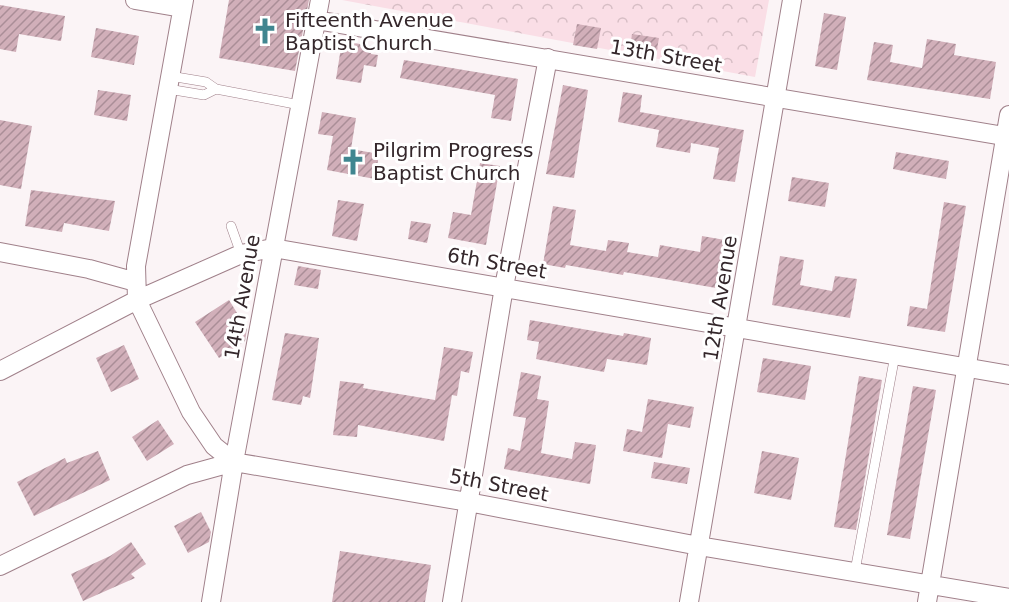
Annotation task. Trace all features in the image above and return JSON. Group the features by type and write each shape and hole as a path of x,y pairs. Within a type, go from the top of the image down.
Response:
{"street":[{"path":"135,0 183,4 136,266 136,291 191,412 214,446 234,462"},
{"name":"14th Avenue","path":"211,602 234,462 320,0"},
{"name":"12th Avenue","path":"689,602 738,330 792,0"},
{"name":"13th Street","path":"316,20 1007,137"},
{"path":"452,602 504,287 548,58"},
{"path":"927,602 1009,115"},
{"name":"6th Street","path":"0,371 136,291 241,254 273,248 1009,375"},
{"path":"0,252 89,269 136,291"},
{"name":"5th Street","path":"0,567 187,475 234,462 468,502 699,546 1009,598"}],"lane":[{"path":"169,82 204,95 216,89 300,105"},
{"path":"231,226 241,254"},
{"path":"855,571 896,356"}],"green space":[{"path":"342,0 769,0 755,77"}],"building":[{"name":"Fifteenth Avenue Baptist Church","path":"229,0 309,0 295,71 219,58"},
{"path":"0,5 65,16 61,41 19,34 16,52 0,49"},
{"path":"824,13 846,17 837,70 815,66"},
{"path":"577,24 601,28 597,49 573,45"},
{"path":"96,28 139,36 134,65 91,57"},
{"path":"632,34 659,38 655,60 629,55"},
{"path":"927,39 956,44 954,55 996,62 990,99 867,80 874,42 893,45 890,62 922,68"},
{"path":"342,41 372,46 371,54 378,55 376,67 364,65 361,83 336,79"},
{"path":"404,60 518,79 511,121 491,118 495,95 400,78"},
{"path":"563,85 588,90 574,178 546,174"},
{"path":"98,90 131,95 127,121 94,115"},
{"path":"623,92 642,95 640,112 744,130 735,182 713,179 719,148 691,143 690,153 656,147 659,130 618,122"},
{"path":"322,112 356,118 351,149 379,154 375,179 327,170 333,136 318,134"},
{"path":"0,120 32,126 21,189 0,185"},
{"path":"896,152 949,161 946,179 893,169"},
{"path":"480,163 500,166 486,245 448,238 453,212 471,215"},
{"path":"792,177 829,183 825,207 788,201"},
{"path":"31,190 115,201 109,231 64,223 62,232 25,226"},
{"path":"338,200 364,204 357,241 332,236"},
{"path":"944,202 966,206 945,332 907,326 910,306 927,309"},
{"path":"553,206 576,210 570,245 606,251 608,240 629,243 627,252 658,257 660,245 700,252 702,236 725,240 716,288 624,272 623,275 566,265 565,268 543,264"},
{"path":"411,221 431,224 427,243 408,239"},
{"path":"780,256 804,260 800,285 832,291 835,276 857,279 850,318 772,305"},
{"path":"298,266 321,270 318,289 294,285"},
{"path":"229,300 247,329 245,341 219,358 195,322"},
{"path":"530,320 623,336 624,333 651,338 647,365 607,359 604,372 536,359 539,342 527,340"},
{"path":"285,333 319,338 310,398 303,396 301,405 272,400"},
{"path":"124,345 139,379 111,392 96,358"},
{"path":"444,347 473,352 469,373 461,371 457,396 452,395 444,441 358,425 357,437 333,435 340,381 364,384 363,388 435,400"},
{"path":"763,358 811,366 805,400 757,392"},
{"path":"521,372 541,376 537,399 549,401 541,453 572,459 575,442 596,445 590,484 504,469 508,448 520,451 526,418 513,416"},
{"path":"859,376 882,380 856,530 834,527"},
{"path":"913,386 936,390 910,539 887,535"},
{"path":"648,399 694,407 690,428 668,424 662,458 623,451 627,429 642,432"},
{"path":"158,420 174,444 147,461 132,437"},
{"path":"98,451 110,480 34,516 17,482 65,458 67,463"},
{"path":"762,451 799,458 791,500 754,493"},
{"path":"654,462 690,468 687,484 651,478"},
{"path":"201,512 211,532 209,542 188,553 174,526"},
{"path":"131,542 146,564 131,574 135,578 83,601 71,574 110,556"},
{"path":"340,551 431,565 425,602 332,602"}],"place":[{"name":"Fifteenth Avenue Baptist Church","path":"265,31"},
{"name":"Pilgrim Progress Baptist Church","path":"353,162"}]}
